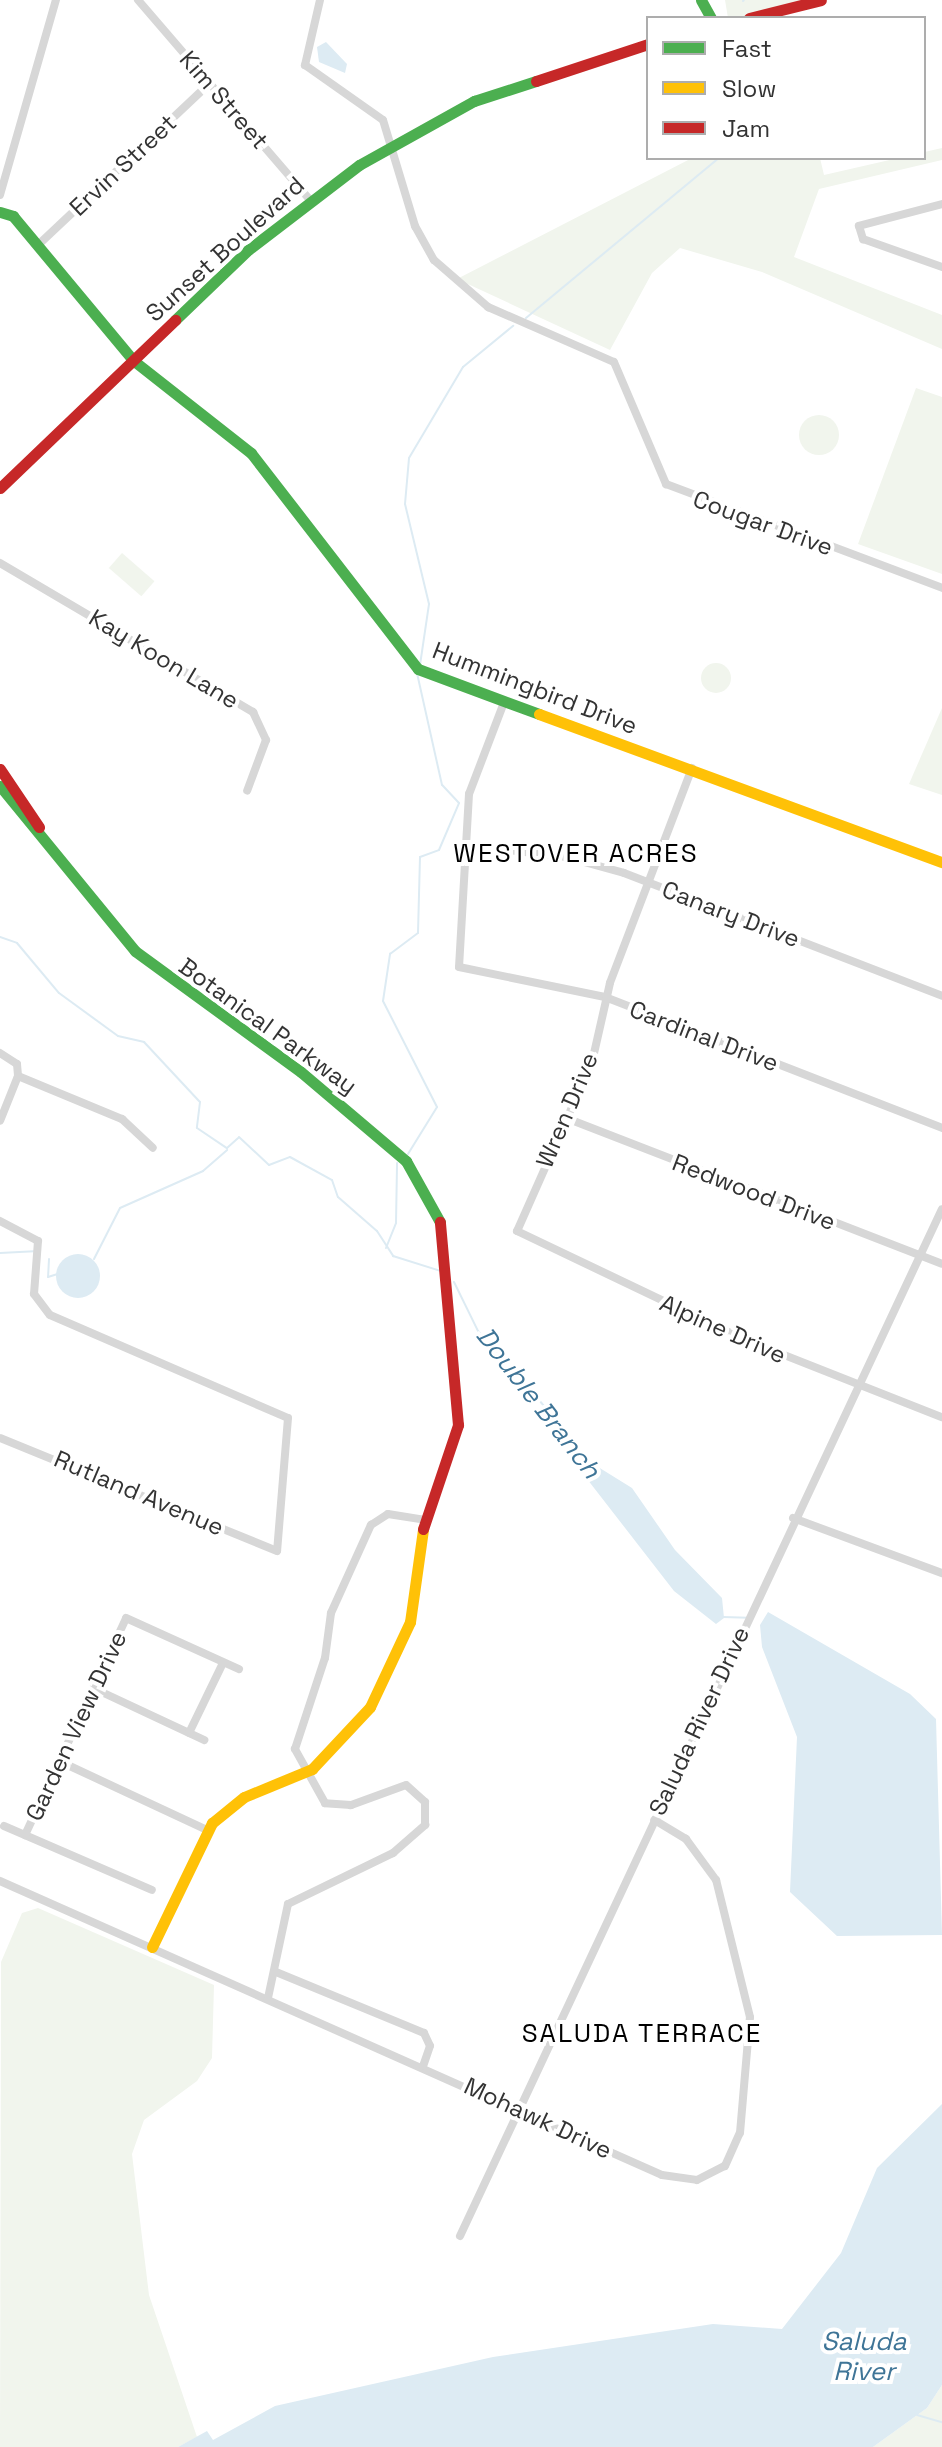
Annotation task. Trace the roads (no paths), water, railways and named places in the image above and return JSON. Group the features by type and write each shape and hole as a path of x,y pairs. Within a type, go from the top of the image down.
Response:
{"street":[{"path":"0,195 56,0"},
{"name":"Kim Street","path":"138,0 310,200"},
{"name":"Cougar Drive","path":"320,0 305,65 368,102 393,143 415,226 434,260 488,307 614,362 666,484 942,588"},
{"path":"757,16 821,0"},
{"name":"Sunset Boulevard","path":"0,488 310,200 393,143 506,88 646,45"},
{"name":"Ervin Street","path":"37,246 210,83"},
{"path":"942,204 859,226 863,239 942,267"},
{"name":"Hummingbird Drive","path":"0,212 37,246 134,361 251,453 402,655 429,676 503,705 692,768 942,862"},
{"name":"Kay Koon Lane","path":"0,563 253,712 266,740 247,791"},
{"path":"467,845 469,794 503,705"},
{"name":"Wren Drive","path":"516,1224 592,1062 605,997 646,882 692,768"},
{"name":"Botanical Parkway","path":"0,769 47,845"},
{"name":"Botanical Parkway","path":"0,786 135,951 301,1072 406,1161 432,1198 447,1256 457,1435 424,1520 419,1596 390,1668 351,1735 303,1773 244,1797 207,1830 152,1947"},
{"name":"Canary Drive","path":"467,845 566,857 646,882 942,996"},
{"name":"Cardinal Drive","path":"467,845 459,967 605,997 942,1128"},
{"path":"0,1053 17,1064 18,1076 0,1121"},
{"path":"18,1076 122,1119 153,1148"},
{"name":"Redwood Drive","path":"566,1118 942,1264"},
{"name":"Saluda River Drive","path":"460,2236 855,1385 942,1209"},
{"name":"Rutland Avenue","path":"0,1221 38,1241 34,1294 50,1315 288,1418 277,1551 0,1438"},
{"name":"Alpine Drive","path":"516,1224 524,1238 855,1385 942,1417"},
{"path":"268,1998 276,1972 288,1904 393,1853 427,1819 425,1802 411,1787 386,1787 338,1806 320,1800 303,1773 298,1725 323,1664 333,1606 369,1528 388,1514 424,1520"},
{"path":"793,1518 942,1573"},
{"name":"Garden View Drive","path":"25,1835 126,1618 223,1663"},
{"path":"189,1733 223,1663 239,1669"},
{"path":"93,1688 204,1740"},
{"path":"59,1761 207,1830"},
{"name":"Mohawk Drive","path":"0,1881 676,2179 711,2176 733,2150 752,2061 740,1961 709,1866 654,1820"},
{"path":"4,1826 152,1890"},
{"path":"276,1972 424,2033 430,2046 423,2066"}],"water":[{"path":"326,42 347,64 345,73 319,62 317,47"},
{"path":"78,1254 94,1260 100,1276 94,1292 78,1298 62,1292 56,1276 62,1260"},
{"path":"582,1457 632,1488 675,1550 722,1598 724,1618 716,1624 674,1591 577,1466"},
{"path":"768,1612 910,1694 936,1719 942,1935 837,1936 790,1892 797,1737 762,1647 760,1625"},
{"name":"Saluda River","path":"942,2104 942,2385 927,2408 873,2447 178,2447 207,2431 213,2440 275,2406 493,2357 713,2324 782,2329 841,2253 877,2168"}],"waterway":[{"path":"526,318 717,160"},
{"path":"420,665 429,604 405,504 409,458 463,367 513,326"},
{"path":"408,1154 437,1107 383,1001 390,954 418,933 420,857 439,850 459,803 442,785 417,673"},
{"name":"Double Branch","path":"0,937 17,943 59,993 118,1036 144,1042 200,1102 197,1128 227,1148 238,1138"},
{"name":"Double Branch","path":"239,1137 269,1165 290,1157 332,1180 338,1197 377,1231 393,1256 444,1272"},
{"path":"94,1259 120,1208 203,1171 227,1150"},
{"path":"386,1248 396,1223 397,1163"},
{"path":"0,1253 34,1251"},
{"path":"49,1259 48,1277 58,1274"},
{"name":"Double Branch","path":"454,1282 478,1331 552,1415 579,1458"},
{"name":"Double Branch","path":"723,1617 748,1618"},
{"path":"917,2415 942,2422"}],"district":[{"name":"WESTOVER ACRES","path":"576,854"},
{"name":"SALUDA TERRACE","path":"642,2034"}]}
